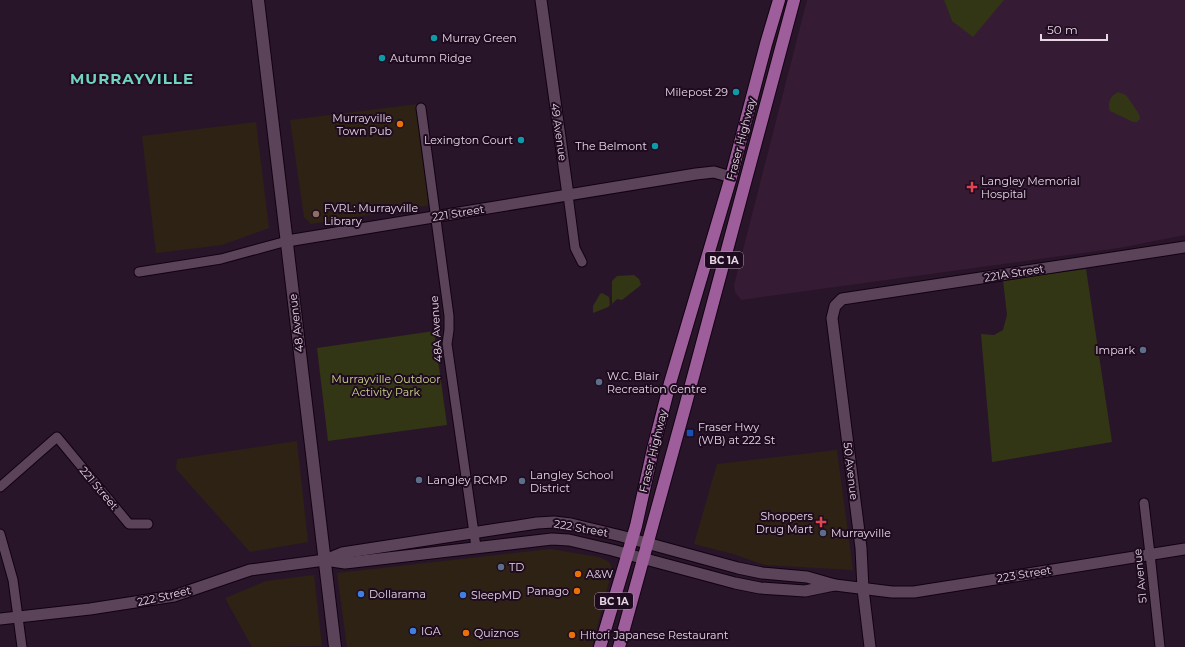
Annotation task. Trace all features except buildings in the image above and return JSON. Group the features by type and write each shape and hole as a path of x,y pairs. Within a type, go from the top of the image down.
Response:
{"main road":[{"name":"48 Avenue","path":"258,0 335,647"},
{"name":"Fraser Highway","path":"600,647 628,555 670,383 731,177 778,0"},
{"name":"Fraser Highway","path":"619,647 794,0"}],"street":[{"name":"49 Avenue","path":"541,0 575,248 582,262"},
{"name":"48A Avenue","path":"422,108 450,330 447,344 476,547"},
{"name":"221 Street","path":"139,272 221,259 287,241 710,172 731,177"},
{"name":"221A Street","path":"842,299 1185,247"},
{"name":"50 Avenue","path":"842,299 835,306 832,318 861,548 863,588 870,647"},
{"name":"221 Street","path":"0,486 57,437 129,524 148,524"},
{"name":"51 Avenue","path":"1144,503 1160,647"},
{"name":"222 Street","path":"0,619 98,608 174,596 250,570 325,560 342,553 474,532 554,522 571,524 632,539 738,568 762,573 808,576 835,585 863,588"},
{"path":"0,534 13,580 22,647"},
{"name":"222 Street","path":"325,560 345,563 552,539 569,540 735,583 760,588 805,591 835,585"},
{"name":"223 Street","path":"863,588 892,592 914,592 1185,549"}],"shaded area":[{"name":"Langley Memorial Hospital","path":"807,0 944,0 952,21 1004,0 1185,0 1185,235 1119,248 741,300 735,292 734,285"},
{"path":"418,104 431,205 311,224 304,217 290,120"},
{"path":"256,122 269,228 222,245 156,253 142,136"},
{"path":"297,441 308,542 250,552 176,469 177,459"},
{"path":"837,450 853,570 765,565 733,554 694,544 717,464"},
{"path":"550,549 598,557 610,563 612,570 592,647 347,647 337,573"},
{"path":"314,575 322,646 252,647 225,598 266,581"}],"green space":[{"path":"944,0 1004,0 973,37 952,21"},
{"path":"1118,92 1126,95 1139,114 1140,119 1137,122 1133,122 1110,111 1110,100"},
{"path":"1086,269 1112,442 992,462 981,334 994,335 1003,330 1007,315 1003,280"},
{"path":"634,275 639,279 641,285 622,300 617,299 612,304 612,281 617,276"},
{"path":"602,293 609,297 610,305 593,313 593,306"},
{"name":"Murrayville Outdoor Activity Park","path":"434,331 447,425 328,441 317,348"}],"place":[{"name":"Murray Green","path":"434,38"},
{"name":"Autumn Ridge","path":"382,58"},
{"name":"Milepost 29","path":"736,92"},
{"name":"Murrayville Town Pub","path":"400,124"},
{"name":"Lexington Court","path":"521,140"},
{"name":"The Belmont","path":"655,146"},
{"name":"Langley Memorial Hospital","path":"972,187"},
{"name":"FVRL: Murrayville Library","path":"316,214"},
{"name":"Impark","path":"1143,350"},
{"name":"W.C. Blair Recreation Centre","path":"599,382"},
{"name":"Fraser Hwy (WB) at 222 St","path":"690,433"},
{"name":"Langley RCMP","path":"419,480"},
{"name":"Langley School District","path":"522,481"},
{"name":"Shoppers Drug Mart","path":"821,522"},
{"name":"Murrayville","path":"823,533"},
{"name":"TD","path":"501,567"},
{"name":"A&W","path":"578,574"},
{"name":"Panago","path":"577,591"},
{"name":"Dollarama","path":"361,594"},
{"name":"SleepMD","path":"463,595"},
{"name":"IGA","path":"413,631"},
{"name":"Quiznos","path":"466,633"},
{"name":"Hitori Japanese Restaurant","path":"572,635"}],"district":[{"name":"MURRAYVILLE","path":"132,79"}]}
